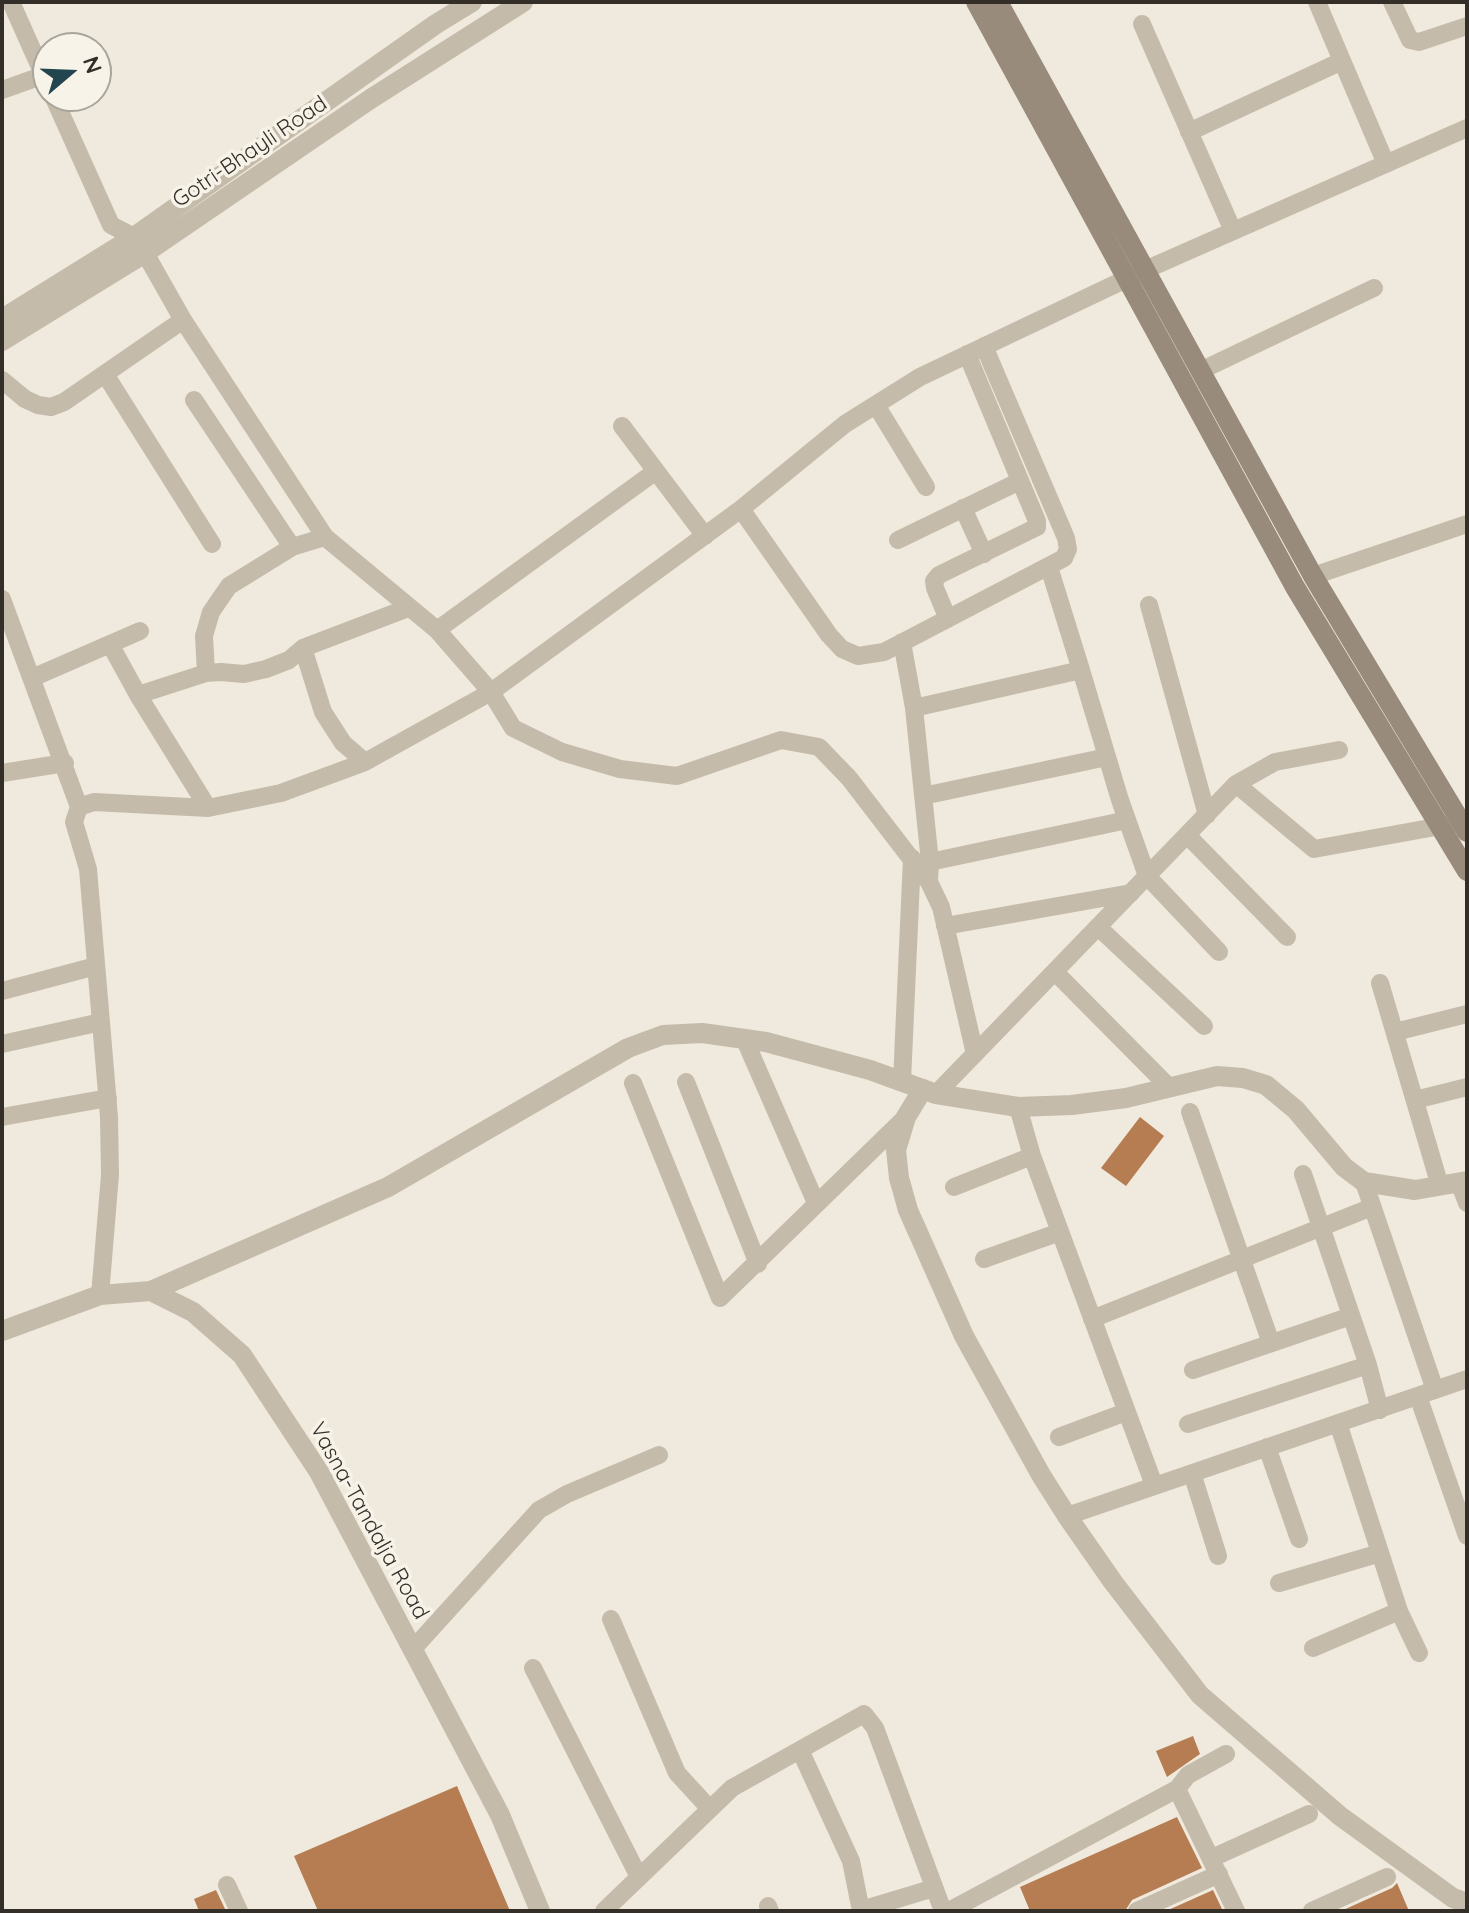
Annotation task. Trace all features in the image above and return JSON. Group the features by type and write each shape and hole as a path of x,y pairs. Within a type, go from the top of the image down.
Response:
{"main road":[{"path":"976,2 1136,274 1200,371 1313,576 1464,827"},
{"path":"998,2 1295,587 1467,871"}],"street":[{"path":"11,2 32,49"},
{"name":"Gotri-Bhayli Road","path":"2,341 139,245 423,33 472,2"},
{"name":"Gotri-Bhayli Road","path":"2,319 139,245 523,2"},
{"path":"1317,2 1386,164"},
{"path":"1392,2 1410,40 1419,42 1467,26"},
{"path":"1142,24 1233,231"},
{"path":"1189,132 1342,61"},
{"path":"2,90 32,83"},
{"path":"60,112 106,217 111,225 139,245 183,320 325,537 437,630 491,692 513,728 562,752 620,769 677,776 781,740 819,747 921,860 941,907 975,1054"},
{"path":"79,807 94,802 208,808 281,793 365,762 491,692 741,509 845,424 920,377 1136,274 1466,131"},
{"path":"1200,371 1374,288"},
{"path":"2,380 25,399 51,407 64,402 183,320"},
{"path":"948,619 934,581 939,575 1037,527 975,350"},
{"path":"741,509 829,635 842,649 858,656 884,652 1064,558 1068,549 1066,538 975,350"},
{"path":"105,374 212,544"},
{"path":"194,400 292,547"},
{"path":"876,405 926,487"},
{"path":"622,426 705,536"},
{"path":"437,630 656,471"},
{"path":"898,540 1020,481"},
{"path":"963,508 984,554"},
{"path":"1313,576 1467,524"},
{"path":"206,673 204,636 211,612 229,586 292,547 325,537"},
{"path":"1049,567 1147,876 1219,952"},
{"path":"2,599 65,763 79,807 74,822 88,869 108,1098 110,1175 100,1295"},
{"path":"1149,605 1207,815"},
{"path":"138,695 206,673 244,674 266,669 289,660 303,648 408,608"},
{"path":"32,678 140,631"},
{"path":"902,642 914,708 923,796 921,860 902,1081"},
{"path":"110,644 208,808"},
{"path":"303,648 323,712 343,743 365,762"},
{"path":"914,708 1081,670"},
{"path":"633,1083 720,1298 758,1264 929,1092 975,1054 1236,784 1275,762 1339,750"},
{"path":"923,796 1107,757"},
{"path":"2,773 65,763"},
{"path":"1236,784 1314,849 1440,826 1464,827"},
{"path":"921,860 1127,820"},
{"path":"1187,835 1287,937"},
{"path":"945,926 1131,893"},
{"path":"1098,927 1204,1026"},
{"path":"2,991 96,966"},
{"path":"1055,972 1170,1088"},
{"path":"1380,983 1415,1100 1467,1203"},
{"path":"1395,1032 1467,1014"},
{"path":"2,1044 101,1022"},
{"path":"2,1331 100,1295 151,1291 388,1187 628,1048 663,1035 702,1033 744,1038 840,1062 929,1092 1018,1107 1099,1101 1217,1076 1243,1078 1266,1085 1296,1110 1344,1167 1364,1182 1415,1190 1455,1183"},
{"path":"744,1038 816,1203"},
{"path":"686,1082 758,1264"},
{"path":"1415,1100 1467,1087"},
{"path":"2,1117 108,1098"},
{"path":"1018,1107 1032,1156 1154,1485"},
{"path":"1190,1112 1271,1343"},
{"path":"906,1117 896,1150 899,1178 908,1210 964,1336 1041,1475 1113,1582 1200,1695 1340,1816 1453,1898 1467,1903"},
{"path":"954,1187 1032,1156"},
{"path":"1303,1174 1368,1365 1380,1410"},
{"path":"1364,1182 1467,1536"},
{"path":"1092,1319 1372,1207"},
{"path":"984,1259 1060,1232"},
{"name":"Vasna-Tandalja Road","path":"151,1291 193,1312 242,1355 319,1472 500,1815 540,1911"},
{"path":"1193,1370 1351,1316"},
{"path":"1188,1424 1368,1365"},
{"path":"1067,1516 1467,1379"},
{"path":"1059,1437 1126,1412"},
{"path":"1338,1423 1399,1611 1419,1653"},
{"path":"1267,1447 1299,1539"},
{"path":"412,1650 539,1510 567,1494 659,1455"},
{"path":"1192,1473 1218,1556"},
{"path":"1279,1583 1380,1553"},
{"path":"1313,1648 1399,1611"},
{"path":"611,1619 677,1773 710,1809"},
{"path":"533,1668 639,1877"},
{"path":"604,1911 732,1788 864,1714 875,1728 934,1888 946,1911 1177,1789 1188,1775 1226,1754"},
{"path":"800,1750 851,1861 861,1910 934,1888"},
{"path":"1177,1789 1236,1911"},
{"path":"1137,1911 1309,1814"},
{"path":"1312,1911 1387,1877"},
{"path":"227,1885 239,1911"}],"building":[{"path":"1140,1117 1164,1136 1126,1186 1101,1168"},
{"path":"1193,1736 1200,1754 1167,1777 1156,1751"},
{"path":"457,1786 510,1911 318,1911 294,1856"},
{"path":"1177,1817 1202,1868 1132,1900 1125,1911 1030,1911 1020,1887"},
{"path":"1397,1883 1409,1911 1341,1911 1392,1888"},
{"path":"216,1890 226,1911 199,1911 194,1899"},
{"path":"1213,1890 1222,1909 1166,1911"}]}
